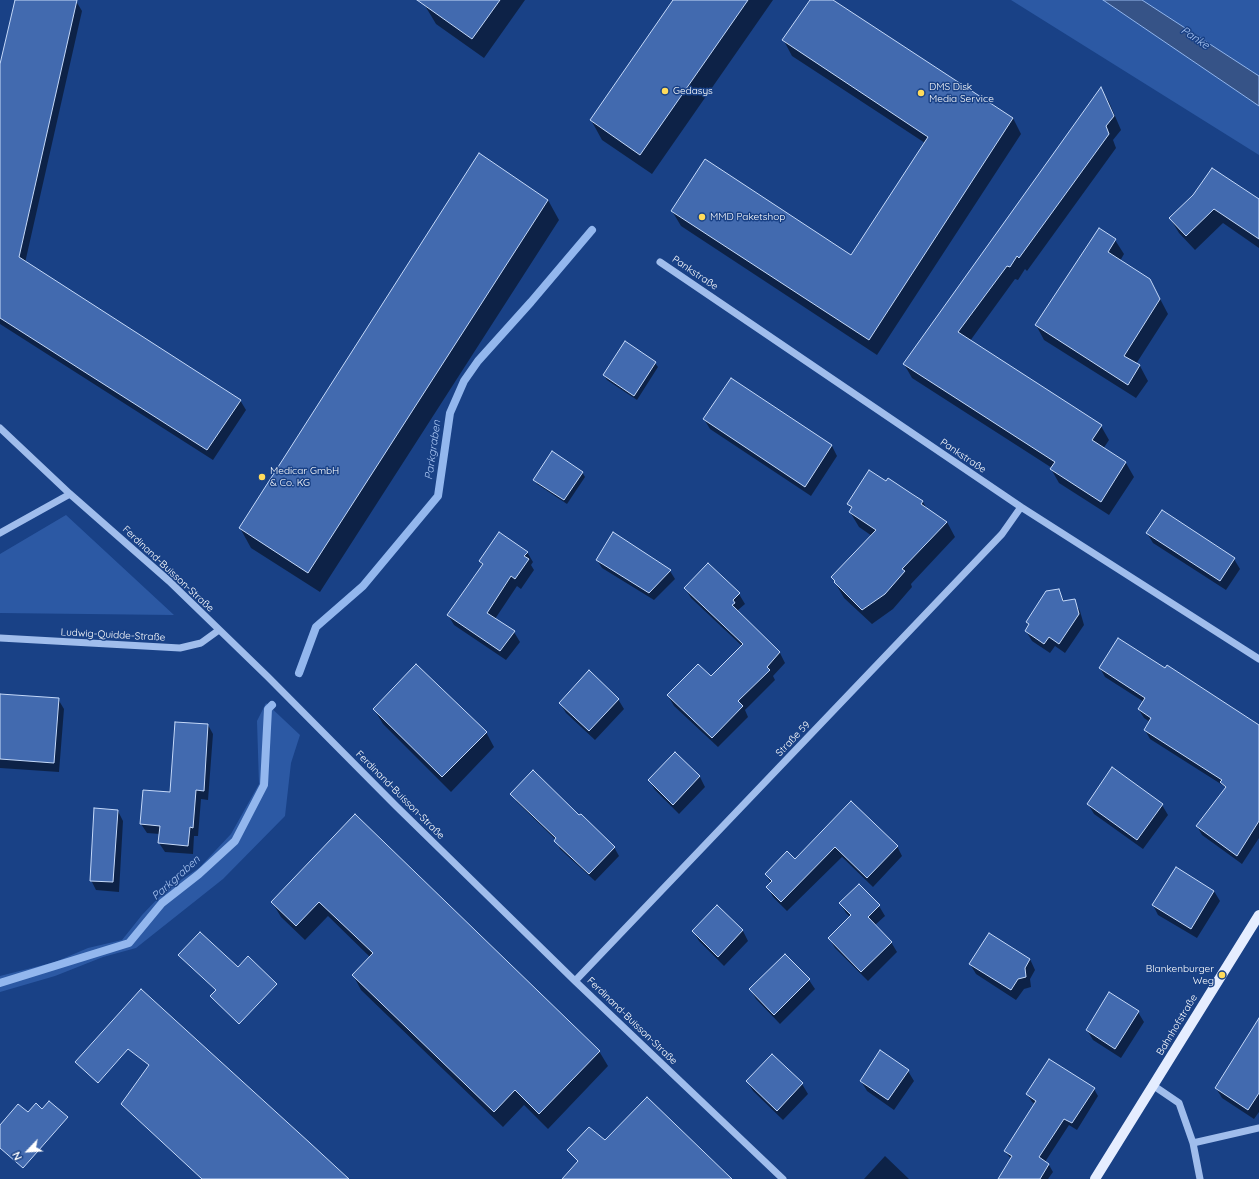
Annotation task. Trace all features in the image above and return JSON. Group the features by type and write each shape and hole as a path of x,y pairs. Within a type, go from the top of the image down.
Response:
{"main road":[{"name":"Bahnhofstraße","path":"1095,1179 1259,915"}],"street":[{"name":"Pankstraße","path":"660,262 1021,507 1259,659"},
{"name":"Ferdinand-Buisson-Straße","path":"0,428 70,494 169,581 575,981 783,1179"},
{"path":"0,533 70,494"},
{"name":"Straße 59","path":"575,981 1002,534 1021,507"},
{"name":"Ludwig-Quidde-Straße","path":"0,638 180,648 201,644 219,630"},
{"path":"1154,1086 1179,1104 1193,1144 1200,1179"},
{"path":"1193,1144 1259,1128"}],"shaded area":[{"path":"1011,0 1103,0 1259,106 1259,155"},
{"path":"1142,0 1259,0 1259,76"},
{"path":"66,515 174,615 0,613 0,554"},
{"path":"266,703 300,735 291,763 285,816 223,879 136,948 103,957 55,976 0,992 0,976 55,962 88,948 122,940 142,915 167,889 199,868 231,834 259,784 257,721"}],"water":[{"name":"Panke","path":"1103,0 1142,0 1259,76 1259,106"}],"building":[{"path":"15,0 77,0 19,257 241,400 207,450 0,318 0,64"},
{"path":"417,0 500,0 472,39"},
{"path":"673,0 748,0 640,155 590,120"},
{"path":"810,0 833,0 1013,118 869,340 671,211 705,159 851,255 928,137 782,40"},
{"path":"1101,87 1114,116 1106,126 1109,134 1019,258 1017,256 1010,267 1007,266 958,332 1102,425 1092,440 1126,462 1101,502 1050,469 1055,462 903,364"},
{"path":"479,153 548,200 308,573 239,528"},
{"path":"1212,168 1259,199 1259,239 1214,209 1186,236 1169,218 1193,195"},
{"path":"1099,228 1116,239 1108,252 1150,279 1160,299 1124,356 1140,365 1128,385 1035,325"},
{"path":"625,341 656,362 634,396 603,375"},
{"path":"731,378 832,445 805,487 703,419"},
{"path":"552,451 583,472 564,500 533,480"},
{"path":"869,470 886,481 888,478 923,501 921,504 947,522 902,569 905,571 885,594 862,610 834,582 835,581 831,577 876,530 849,512 852,507 847,504"},
{"path":"1162,510 1235,558 1220,581 1146,533"},
{"path":"499,532 528,552 524,556 529,559 515,579 511,576 487,613 515,631 500,651 447,615 483,564 479,561"},
{"path":"613,532 671,570 649,593 596,560"},
{"path":"708,563 740,593 733,600 735,603 732,605 780,652 767,667 770,670 738,701 743,706 712,738 667,695 698,664 711,676 743,644 684,588"},
{"path":"1059,589 1063,601 1075,599 1079,614 1059,644 1049,637 1044,644 1025,631 1029,624 1026,622 1046,591"},
{"path":"1118,638 1165,668 1167,665 1259,725 1259,821 1237,856 1196,826 1226,787 1220,782 1222,780 1144,730 1151,718 1138,709 1145,698 1099,668"},
{"path":"416,664 487,732 442,777 373,709"},
{"path":"589,670 619,699 589,731 559,703"},
{"path":"0,694 59,698 54,763 0,759"},
{"path":"175,722 208,724 204,791 196,790 193,828 190,827 188,846 158,843 160,826 140,824 143,790 170,792"},
{"path":"675,752 700,776 673,805 648,780"},
{"path":"1112,767 1163,804 1137,840 1087,804"},
{"path":"533,770 579,815 581,814 615,847 589,874 554,841 556,838 510,794"},
{"path":"851,801 898,846 867,878 835,847 781,902 766,887 772,881 765,874 787,851 795,859"},
{"path":"94,808 118,810 113,882 90,881"},
{"path":"355,814 600,1051 539,1114 515,1090 494,1112 352,975 373,953 319,902 296,926 271,902"},
{"path":"1176,867 1214,891 1191,929 1152,905"},
{"path":"859,884 880,905 868,917 892,942 861,972 828,938 851,915 839,903"},
{"path":"717,905 743,930 718,957 692,931"},
{"path":"200,932 238,967 248,956 277,984 239,1024 210,996 216,990 178,955"},
{"path":"989,933 1030,959 1025,968 1026,977 1018,979 1011,990 969,964"},
{"path":"785,954 810,979 774,1015 749,989"},
{"path":"141,989 349,1179 202,1179 121,1104 149,1065 128,1049 98,1083 75,1062"},
{"path":"1109,992 1139,1011 1115,1049 1086,1030"},
{"path":"1259,1018 1259,1093 1248,1110 1215,1088"},
{"path":"880,1050 909,1070 888,1100 860,1081"},
{"path":"772,1054 803,1083 777,1111 746,1081"},
{"path":"1049,1059 1095,1088 1072,1123 1064,1119 1039,1157 1049,1164 1040,1179 998,1179 1012,1156 1004,1151 1036,1101 1026,1094"},
{"path":"647,1097 732,1179 562,1179 578,1161 567,1150 589,1127 605,1140"},
{"path":"49,1101 68,1117 23,1168 0,1148 0,1125 18,1104 28,1112 36,1103 42,1109"}],"waterway":[{"name":"Parkgraben","path":"299,673 316,627 363,586 438,496 450,413 464,381 478,361 531,302 592,230"},
{"name":"Parkgraben","path":"0,983 129,943 162,903 199,874 235,841 264,785 268,709 272,705"}],"place":[{"name":"Gedasys","path":"665,91"},
{"name":"DMS Disk Media Service","path":"921,93"},
{"name":"MMD Paketshop","path":"702,217"},
{"name":"Medicar GmbH & Co. KG","path":"262,477"},
{"name":"Blankenburger Weg","path":"1222,975"}]}
